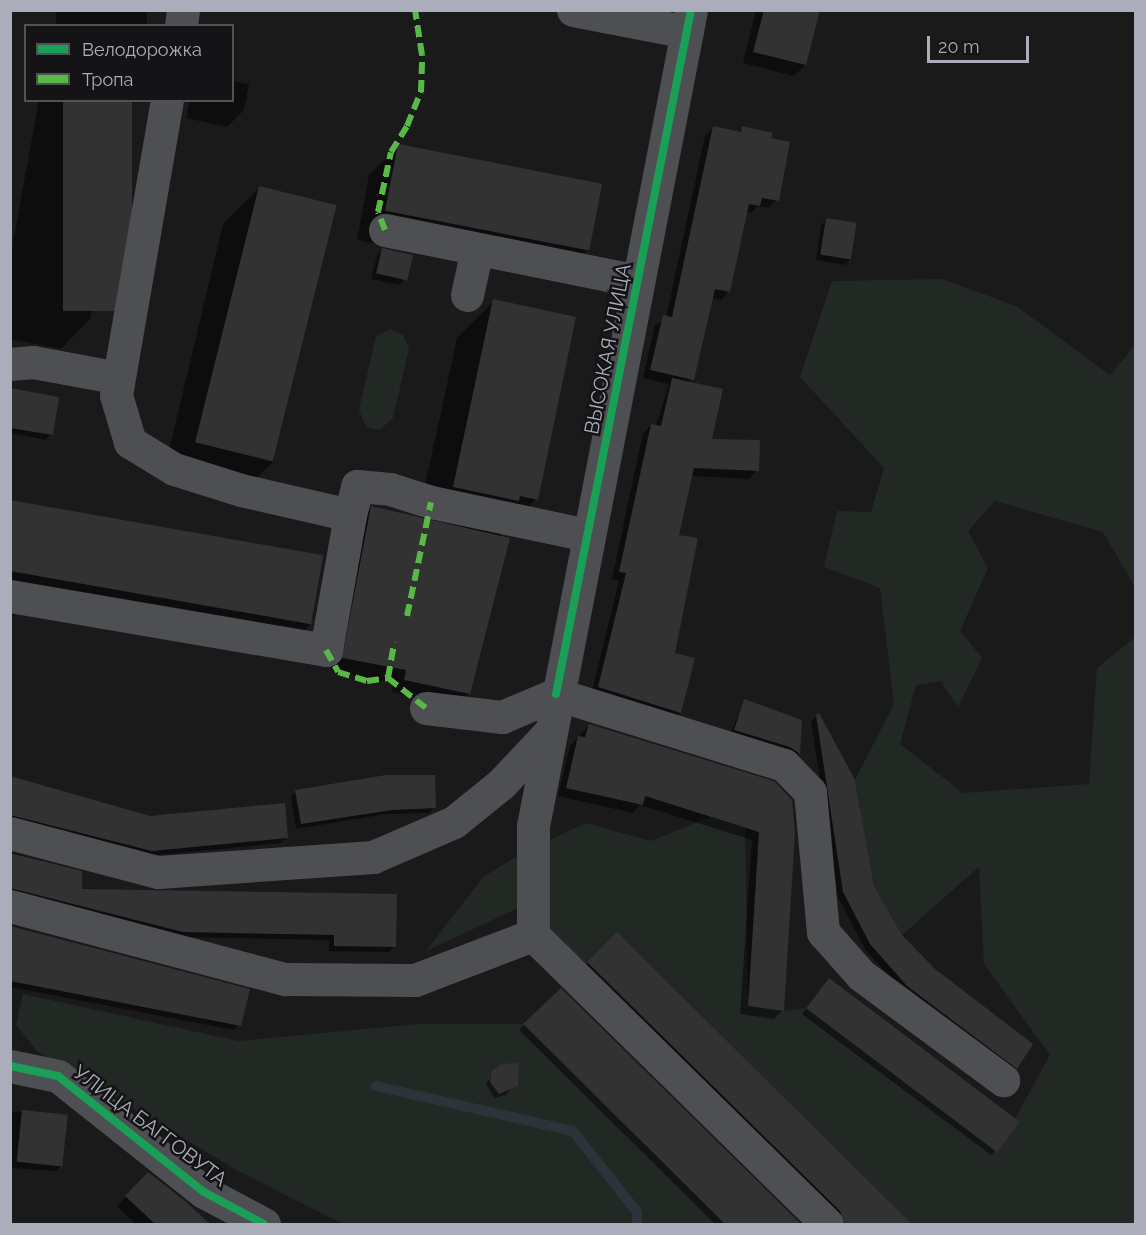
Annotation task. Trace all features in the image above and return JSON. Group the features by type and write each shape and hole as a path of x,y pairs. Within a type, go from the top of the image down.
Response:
{"street":[{"path":"573,10 688,21"},
{"name":"ВЫСОКАЯ УЛИЦА","path":"533,935 533,826 556,694 688,21"},
{"path":"167,102 116,395 130,442 166,463 241,490 350,515"},
{"path":"385,230 638,281"},
{"path":"467,295 477,249"},
{"path":"10,364 33,362 119,378"},
{"path":"10,596 326,650 357,486 390,489 431,502 587,535"},
{"path":"426,708 502,717 556,694 784,765 810,792 823,932 861,975 1003,1080"},
{"path":"10,833 158,872 373,857 454,822 501,784 549,733"},
{"path":"10,906 285,979 415,980 533,935 827,1224"},
{"name":"УЛИЦА БАГГОВУТА","path":"10,1066 58,1076 204,1192 264,1224"}],"shaded area":[{"path":"942,279 1016,306 1110,375 1135,345 1135,587 1103,532 995,501 968,531 988,568 960,631 982,658 958,707 941,681 916,685 900,744 963,793 1089,784 1097,668 1135,637 1135,1224 912,1224 617,933 586,963 518,908 426,951 483,877 524,852 586,823 651,841 710,817 745,828 748,1006 784,1011 806,1008 997,1151 1050,1055 984,964 979,867 902,935 874,886 855,780 894,704 880,588 824,567 837,511 871,512 884,468 800,377 832,281"},
{"path":"390,329 403,335 409,349 393,418 381,429 373,429 366,427 359,410 376,336"},
{"path":"23,994 238,1041 418,1024 523,1024 725,1224 343,1224 240,1172 37,1051 16,1025"}],"building":[{"path":"764,10 820,10 806,65 753,52"},
{"path":"63,102 132,102 132,311 63,311"},
{"path":"713,126 741,132 742,126 773,133 771,138 790,142 779,201 762,198 760,206 749,204 730,292 715,289 694,380 650,370 663,315 672,317"},
{"path":"398,144 602,184 589,250 385,211"},
{"path":"259,186 337,205 273,462 195,442"},
{"path":"826,218 857,223 851,259 820,255"},
{"path":"382,248 413,255 407,281 376,273"},
{"path":"493,299 576,317 538,500 520,496 519,501 453,487"},
{"path":"672,378 723,389 712,439 760,440 759,471 694,468 679,535 698,538 675,653 695,658 681,713 598,687 626,573 619,572 651,424 661,426"},
{"path":"10,388 59,397 53,435 10,428"},
{"path":"10,500 323,555 311,624 10,571"},
{"path":"371,506 510,538 470,694 404,680 406,670 342,658"},
{"path":"744,699 802,720 800,754 790,747 734,730"},
{"path":"819,713 855,780 874,886 902,935 935,969 1033,1044 1017,1069 907,986 870,944 843,892 816,715"},
{"path":"589,724 774,781 792,800 795,832 784,1011 748,1006 759,832 645,796 643,805 566,788 578,736 585,737"},
{"path":"386,775 435,775 436,808 392,810 301,824 295,790"},
{"path":"10,776 150,816 285,803 288,838 152,851 10,815"},
{"path":"10,853 82,871 82,889 397,894 396,947 334,946 334,935 183,932 10,888"},
{"path":"10,926 250,989 241,1026 10,981"},
{"path":"617,932 912,1224 845,1224 840,1211 587,962"},
{"path":"829,978 1020,1122 997,1152 806,1008"},
{"path":"561,988 801,1224 725,1224 523,1024"},
{"path":"519,1063 518,1086 499,1094 490,1082 492,1071 501,1064"},
{"path":"22,1110 68,1115 62,1167 17,1162"},
{"path":"148,1172 210,1224 155,1224 125,1196"}],"waterway":[{"path":"376,1086 573,1131 637,1212 637,1224"}],"marked path":[{"path":"385,230 378,212 391,152 407,126 421,92 422,55 415,10"},
{"path":"407,616 431,502"},
{"path":"388,678 394,643"},
{"path":"326,650 338,672 367,681 388,678 426,708"}],"cycle path":[{"path":"556,694 691,10"},
{"path":"10,1066 58,1076 204,1192 264,1224"}]}
